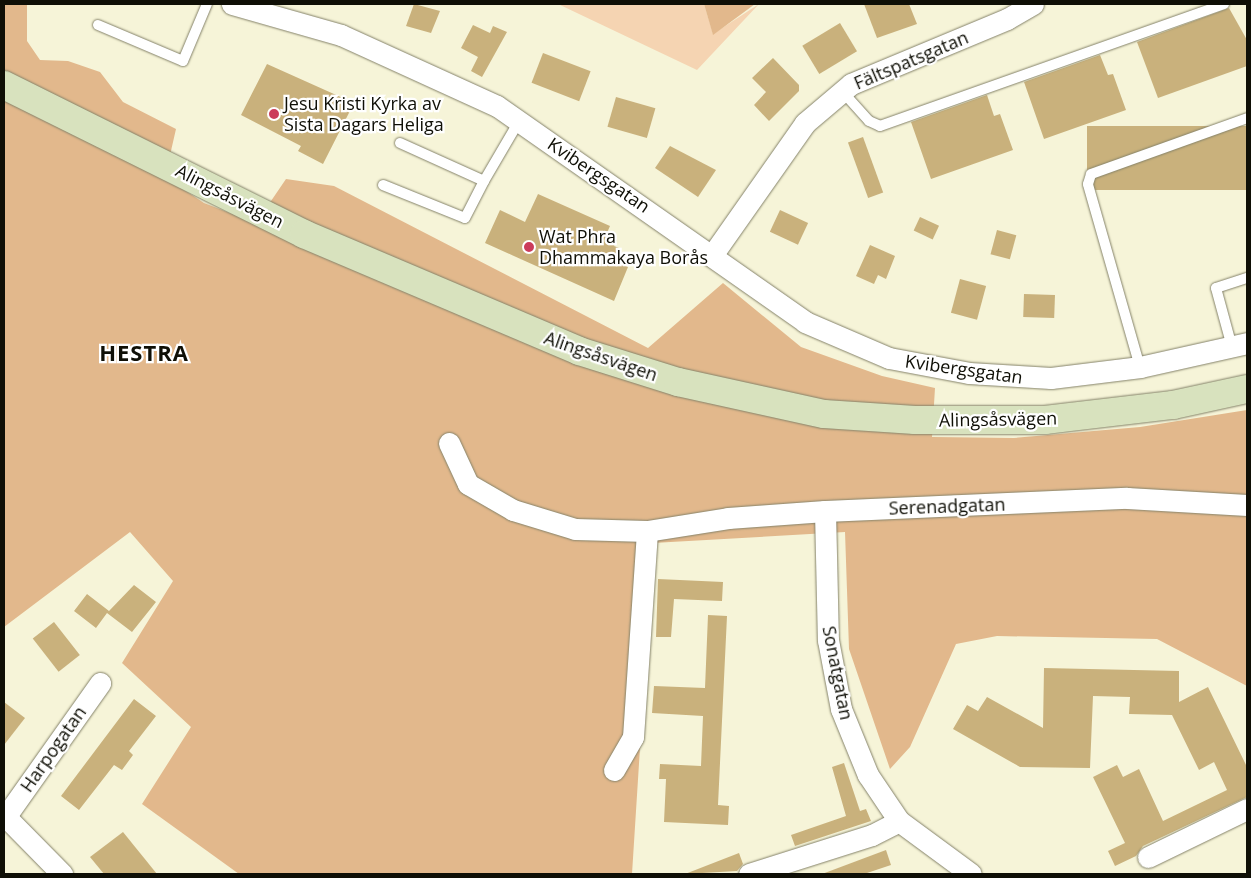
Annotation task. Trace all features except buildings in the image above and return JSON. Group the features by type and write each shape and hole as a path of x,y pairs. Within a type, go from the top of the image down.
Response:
{"main road":[{"name":"Alingsåsvägen","path":"4,85 322,242 579,351 687,384 824,414 915,420 1046,420 1173,405 1247,389"}],"street":[{"name":"Kvibergsgatan","path":"232,4 341,35 398,58 519,121 713,254 805,322 898,360 1008,378 1051,378 1140,366 1239,345"},
{"name":"Fältspatsgatan","path":"713,254 805,123 842,91 886,66 1008,19 1034,4"},
{"name":"Serenadgatan","path":"449,443 468,484 513,510 575,529 648,531 728,518 824,511 1127,498 1247,505"},
{"name":"Sonatgatan","path":"824,511 828,640 841,709 868,775 899,822 971,874"},
{"path":"614,770 634,737 648,531"},
{"name":"Harpogatan","path":"5,815 100,683"},
{"path":"1148,857 1247,809"},
{"path":"5,815 62,874"},
{"path":"749,874 787,868 872,835 899,822"}],"lane":[{"path":"98,25 183,61 207,4"},
{"path":"842,91 869,122 880,126 1224,4"},
{"path":"1140,366 1088,184 1091,174 1247,118"},
{"path":"383,185 465,218 519,121"},
{"path":"400,143 484,181"},
{"path":"1239,345 1216,288 1247,278"}],"shaded area":[{"path":"4,4 27,4 27,41 40,60 68,61 100,72 123,102 176,129 165,177 204,203 256,223 286,179 334,186 648,348 723,283 801,347 882,376 935,388 932,437 1014,438 1140,427 1247,410 1247,686 1157,639 997,636 956,644 910,747 890,769 849,649 845,532 653,543 632,874 239,874 142,804 191,727 122,663 173,581 130,532 4,627"},
{"path":"558,4 704,4 713,34 759,4 697,70"},
{"path":"704,4 755,4 713,35"}],"place":[{"name":"Jesu Kristi Kyrka av Sista Dagars Heliga","path":"274,114"},
{"name":"Wat Phra Dhammakaya Borås","path":"529,247"}],"district":[{"name":"HESTRA","path":"144,353"}]}
